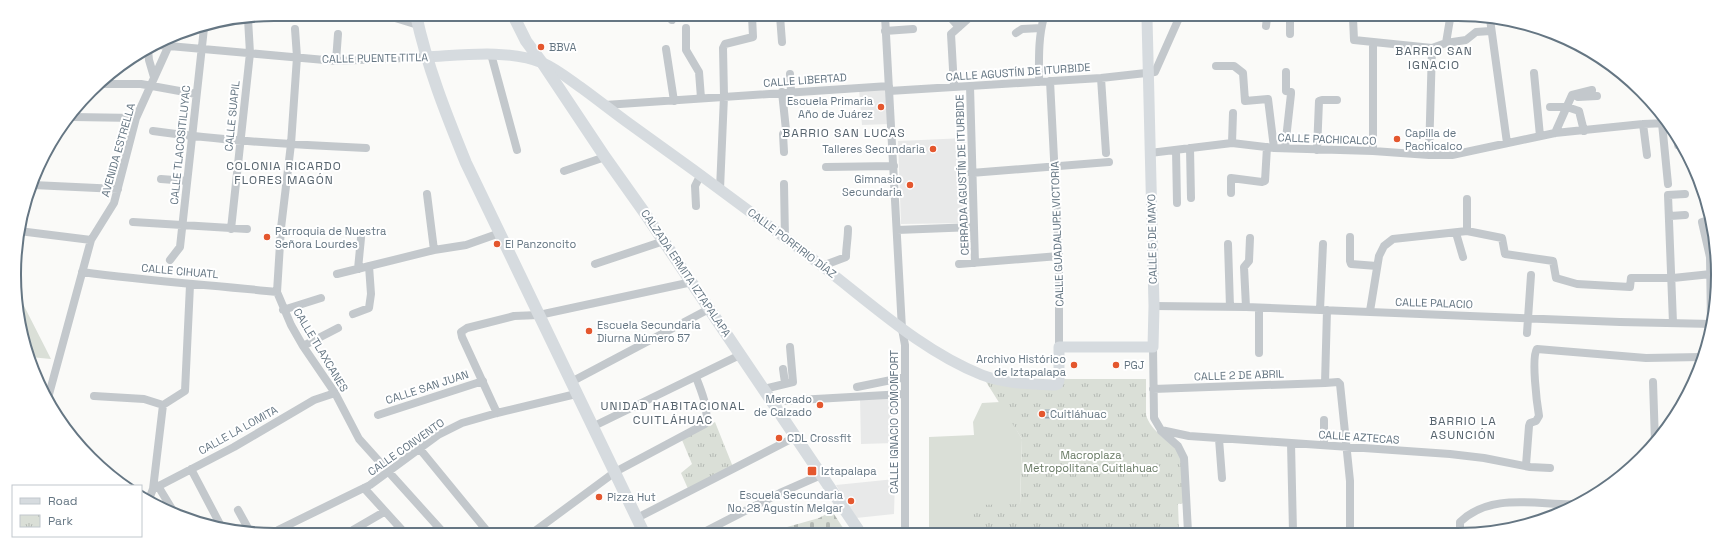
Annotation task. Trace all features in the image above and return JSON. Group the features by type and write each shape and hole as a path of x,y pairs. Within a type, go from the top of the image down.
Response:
{"main road":[{"path":"417,21 426,57 442,106 466,163 642,528"},
{"name":"CALZADA ERMITA IZTAPALAPA","path":"516,21 526,41 692,282 856,528"}],"street":[{"path":"720,189 724,96 723,48 725,44 753,37 752,21"},
{"path":"780,21 782,42"},
{"name":"CALLE IGNACIO COMONFORT","path":"885,21 894,166 902,334 901,378 905,528"},
{"path":"954,21 959,27"},
{"path":"954,87 951,34 966,21"},
{"path":"1039,82 1039,52 1043,21"},
{"name":"CALLE 5 DE MAYO","path":"1147,21 1154,306 1153,389 1154,418 1160,430"},
{"path":"1148,73 1155,72 1178,21"},
{"path":"1290,21 1290,34"},
{"path":"1353,21 1354,40 1432,48 1446,43 1466,40 1476,32 1490,31"},
{"path":"1446,43 1450,21"},
{"name":"CALLE SUAPIL","path":"231,229 250,53 248,23"},
{"path":"1490,23 1507,144"},
{"path":"686,28 686,50 699,72 701,98"},
{"path":"1016,33 1022,29 1042,28"},
{"name":"CALLE TLAXCANES","path":"295,29 297,57 291,144 281,228 277,292 283,310 303,346 335,393 359,438 388,473 439,528"},
{"path":"886,31 914,29"},
{"name":"CALLE TLACOSITILUYAC","path":"170,260 180,247 204,31"},
{"path":"336,61 338,34"},
{"path":"1373,42 1373,151"},
{"name":"CALLE PUENTE TITLA","path":"169,45 336,61 491,54 514,55 543,64"},
{"name":"AVENIDA ESTRELLA","path":"50,392 91,240 112,208 136,118 169,45"},
{"path":"1429,155 1432,48"},
{"path":"666,49 674,100"},
{"path":"491,54 517,150"},
{"path":"148,55 154,77"},
{"name":"CALLE PORFIRIO DÍAZ","path":"543,64 558,72 701,174 822,266 902,334 982,375 1015,384 1055,385"},
{"path":"1216,66 1234,66 1243,73 1245,100 1268,100 1271,148 1265,181 1262,182 1232,178 1230,180 1231,193"},
{"path":"1285,148 1291,94 1291,92 1286,91 1286,72"},
{"name":"CALLE AGUSTÍN DE ITURBIDE","path":"889,88 954,87 1101,78 1148,73"},
{"path":"1534,73 1540,136"},
{"path":"790,74 791,91"},
{"path":"1101,78 1106,153"},
{"name":"CALLE GUADALUPE VICTORIA","path":"1050,81 1059,256 1058,384 1055,385"},
{"path":"107,84 141,84 196,94"},
{"name":"CERRADA AGUSTÍN DE ITURBIDE","path":"970,86 971,173 975,263"},
{"name":"CALLE LIBERTAD","path":"605,105 791,91 889,88"},
{"path":"782,92 786,130 783,134 784,152"},
{"path":"1555,133 1571,97 1594,93"},
{"path":"1317,150 1319,101 1337,100"},
{"path":"1550,107 1567,107 1579,111 1584,131"},
{"path":"1232,143 1233,113"},
{"path":"76,117 136,118"},
{"name":"CALLE PACHICALCO","path":"1150,153 1232,143 1271,148 1452,155 1555,133 1661,123"},
{"path":"1643,124 1647,155"},
{"path":"1665,130 1668,184"},
{"path":"153,131 240,141 366,148"},
{"path":"1190,148 1191,198"},
{"path":"1176,150 1177,203"},
{"path":"564,171 605,156"},
{"path":"971,173 1109,162"},
{"path":"826,167 894,166"},
{"path":"696,206 695,186 701,174"},
{"path":"160,179 187,182"},
{"path":"784,184 785,238"},
{"path":"37,185 118,189"},
{"path":"427,194 434,250"},
{"path":"1674,322 1668,195 1685,194"},
{"path":"1467,199 1467,231"},
{"path":"1670,216 1686,215"},
{"path":"1705,221 1702,222 1709,245"},
{"path":"132,222 247,229"},
{"path":"897,230 974,227"},
{"path":"822,266 846,257 845,245 848,240 848,229"},
{"path":"1370,312 1377,266 1384,246 1393,239 1467,231 1502,238 1504,254 1553,260 1556,278 1578,284 1630,287 1631,278 1673,278 1710,274"},
{"path":"25,232 91,240"},
{"path":"337,274 434,250 466,245 500,233"},
{"path":"1456,233 1463,258"},
{"path":"1350,237 1351,264 1377,266"},
{"path":"358,269 361,238"},
{"path":"1246,307 1244,267 1249,261 1250,238"},
{"path":"595,264 664,241"},
{"path":"1228,244 1230,307"},
{"path":"1323,244 1325,383"},
{"path":"959,264 1059,256"},
{"path":"353,314 369,308 371,294 368,266"},
{"path":"1710,284 1711,270"},
{"name":"CALLE CIHUATL","path":"82,272 190,285 217,285 277,292"},
{"path":"1527,333 1531,275"},
{"path":"539,315 692,282"},
{"path":"94,396 144,399 163,405 185,391 190,285"},
{"path":"283,310 320,298"},
{"name":"CALLE PALACIO","path":"1154,306 1246,307 1706,324"},
{"path":"1259,308 1259,353"},
{"path":"571,382 710,309"},
{"name":"CALLE SAN JUAN","path":"497,413 461,332 467,328 514,316 539,315"},
{"path":"303,346 338,328"},
{"path":"1138,347 1147,339 1153,329"},
{"name":"CALLE IGNACIO COMONFORT","path":"901,528 902,394 905,345 902,334"},
{"path":"764,390 793,382 790,347"},
{"path":"1058,347 1153,347"},
{"path":"1526,465 1529,426 1530,423 1536,421 1538,416 1535,368 1535,352 1537,349 1646,358 1698,357"},
{"path":"592,427 740,355"},
{"path":"783,370 785,384"},
{"path":"539,528 615,472 705,424 705,406 696,377"},
{"path":"856,387 901,378"},
{"name":"CALLE SAN JUAN","path":"378,415 483,381"},
{"path":"1652,382 1655,434"},
{"name":"CALLE 2 DE ABRIL","path":"1153,389 1340,383 1346,446"},
{"name":"CALLE LA LOMITA","path":"153,492 314,400 335,393"},
{"name":"CALLE CONVENTO","path":"282,528 364,488 388,473 438,435 462,423 576,394"},
{"path":"780,402 902,394"},
{"path":"163,405 153,492 167,504"},
{"path":"1324,420 1324,445"},
{"path":"1160,430 1178,446 1184,458 1188,528"},
{"name":"CALLE AZTECAS","path":"1160,430 1188,436 1219,439 1346,446 1450,454 1526,465 1530,467 1550,468"},
{"path":"637,518 795,437"},
{"path":"1219,439 1222,478"},
{"path":"1291,443 1293,528"},
{"path":"1346,446 1350,481 1350,528"},
{"path":"419,448 484,528"},
{"path":"191,469 218,521"},
{"path":"712,528 780,493 821,475"},
{"path":"364,488 400,528"},
{"path":"1459,528 1460,522 1465,516 1478,509 1497,503 1553,503 1564,505"},
{"path":"238,510 247,526"},
{"path":"356,528 384,512"}],"shaded area":[{"name":"Escuela Primaria Año de Juárez","path":"886,89 889,124 862,125 859,90"},
{"path":"966,138 969,223 901,224 898,141"},
{"path":"860,398 894,398 895,443 861,444"},
{"path":"1045,409 1058,409 1058,419 1045,419"},
{"path":"895,479 894,514 856,518 836,485"}],"green space":[{"path":"23,303 51,359 35,357 26,324"},
{"name":"Macroplaza Metropolitana Cuitlahuac","path":"983,377 1012,385 1060,379 1146,379 1146,415 1148,421 1160,435 1181,452 1185,503 1178,504 1179,528 973,528 974,505 1020,504 1022,439"},
{"path":"1000,402 1022,439 1019,528 929,528 929,437 974,435 973,422 982,403"},
{"path":"715,422 733,467 689,491 681,473 692,464 682,440"},
{"path":"832,511 843,528 784,528 819,518"}],"place":[{"name":"BBVA","path":"541,47"},
{"name":"Escuela Primaria Año de Juárez","path":"881,107"},
{"name":"Capilla de Pachicalco","path":"1397,139"},
{"name":"Talleres Secundaria","path":"933,149"},
{"name":"Gimnasio Secundaria","path":"910,185"},
{"name":"Parroquia de Nuestra Señora Lourdes","path":"267,237"},
{"name":"El Panzoncito","path":"497,244"},
{"name":"Escuela Secundaria Diurna Número 57","path":"589,331"},
{"name":"Archivo Histórico de Iztapalapa","path":"1074,365"},
{"name":"PGJ","path":"1116,365"},
{"name":"Mercado de Calzado","path":"820,405"},
{"name":"Cuitláhuac","path":"1042,414"},
{"name":"CDL Crossfit","path":"779,438"},
{"name":"Iztapalapa","path":"812,471"},
{"name":"Pizza Hut","path":"599,497"},
{"name":"Escuela Secundaria No. 28 Agustín Melgar","path":"851,501"}],"district":[{"name":"BARRIO SAN IGNACIO","path":"1434,58"},
{"name":"BARRIO SAN LUCAS","path":"844,133"},
{"name":"COLONIA RICARDO FLORES MAGÓN","path":"284,173"},
{"name":"UNIDAD HABITACIONAL CUITLÁHUAC","path":"673,413"},
{"name":"BARRIO LA ASUNCIÓN","path":"1463,428"}]}
